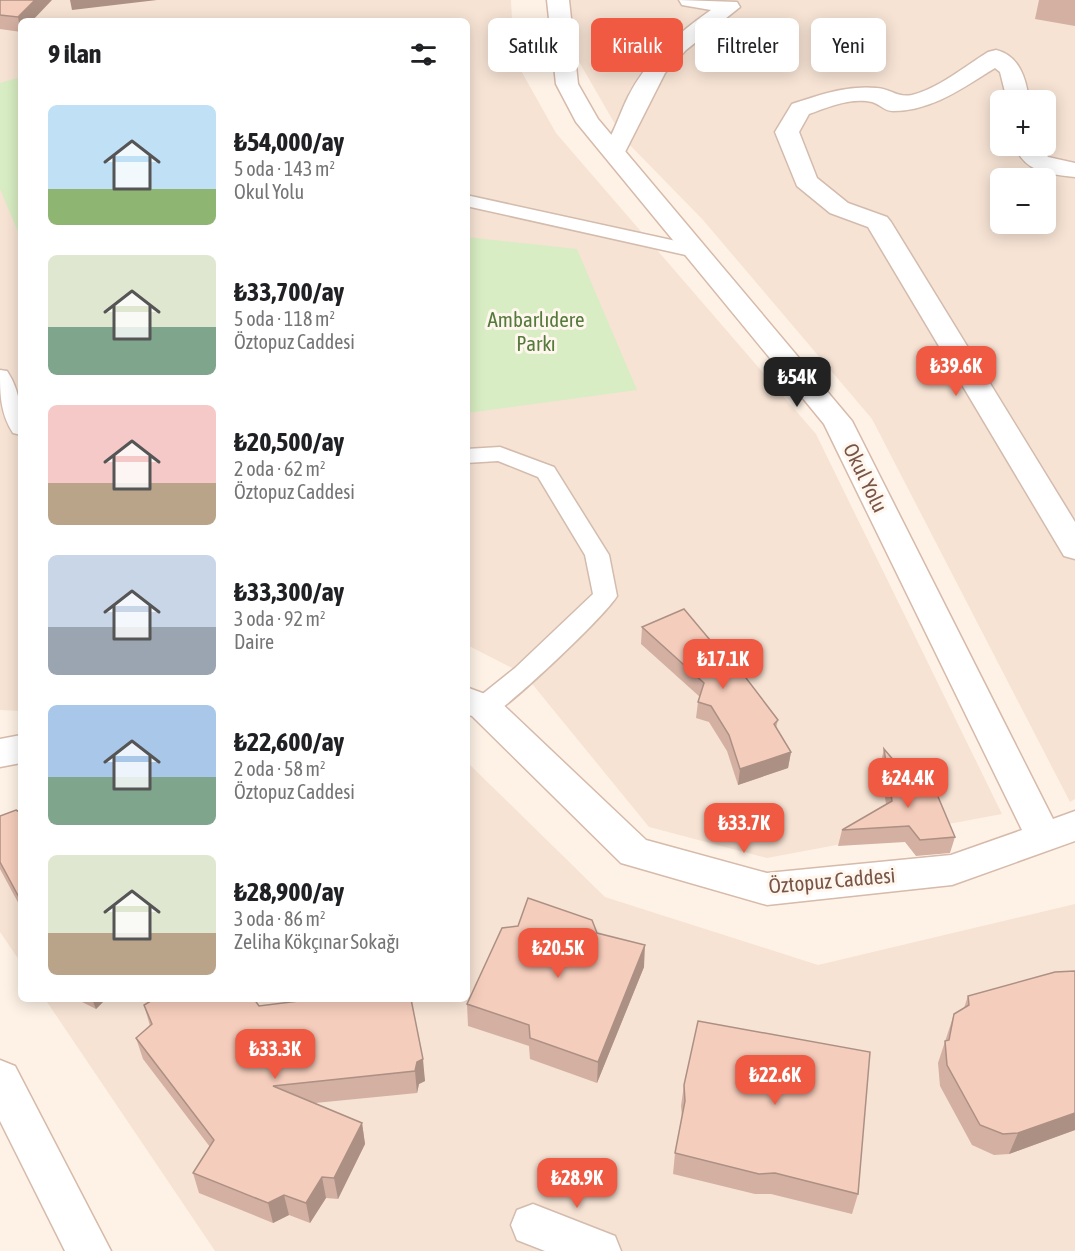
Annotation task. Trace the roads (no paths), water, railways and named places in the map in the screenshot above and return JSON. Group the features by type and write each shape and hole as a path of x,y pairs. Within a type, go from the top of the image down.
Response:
{"street":[{"name":"Okul Yolu","path":"558,0 567,84 588,122 699,252 837,421 1059,832"},
{"path":"614,151 623,138 641,94 676,45 729,7 690,0"},
{"path":"1015,90 1011,70 996,57 945,89 916,101 892,104 878,95 842,95 800,109 787,132 806,181 839,208 878,222 1075,548"},
{"path":"1029,156 1039,164 1075,170"},
{"name":"Öztopuz Caddesi","path":"475,703 634,852 767,889 952,870 1059,832"},
{"path":"0,1079 89,1251"},
{"path":"533,1225 599,1251"}],"lane":[{"path":"470,201 699,252"},
{"path":"0,376 18,421"},
{"path":"470,456 500,454 546,472 597,555 604,596 524,674 475,703"}],"park label":[{"name":"Ambarlıdere Parkı","path":"536,332"}]}
